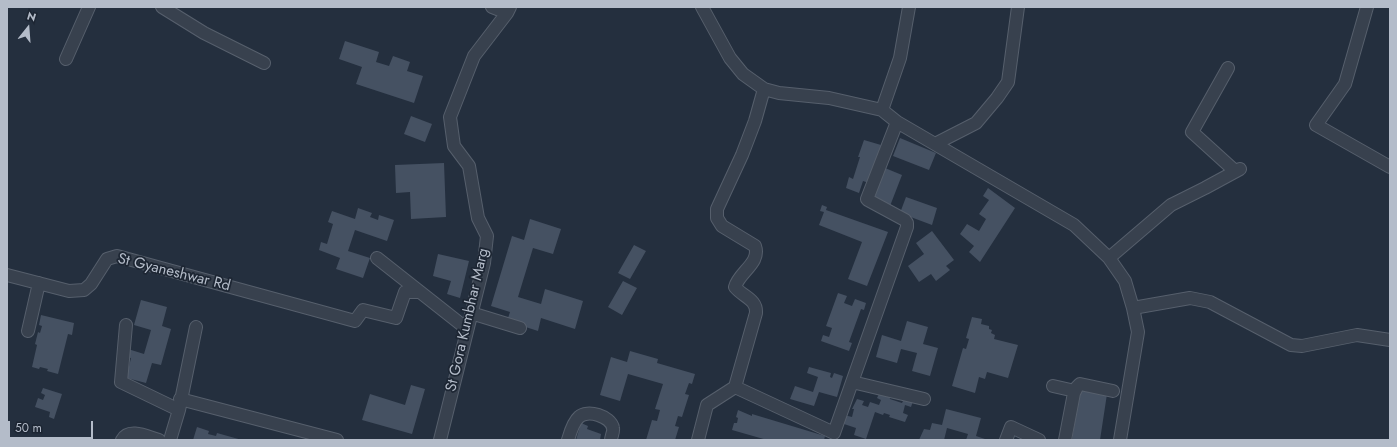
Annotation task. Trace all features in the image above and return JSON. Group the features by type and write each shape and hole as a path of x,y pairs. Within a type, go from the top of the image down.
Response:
{"street":[{"path":"66,59 89,7"},
{"path":"162,7 204,33 264,64"},
{"path":"492,7 509,10"},
{"path":"702,7 730,58 743,74 764,89 780,93 829,98 882,110 897,122 1074,225 1108,258 1125,281 1138,332 1120,440"},
{"path":"882,110 900,58 909,7"},
{"path":"935,144 976,123 1008,82 1018,7"},
{"path":"1367,7 1345,84 1316,125 1390,167"},
{"name":"St Gora Kumbhar Marg","path":"440,440 484,263 487,236 478,218 469,166 454,146 450,117 474,56 509,10"},
{"path":"1108,258 1171,205 1237,170 1192,132 1228,68"},
{"path":"698,440 707,405 735,387 756,307 754,303 735,287 737,282 756,258 757,250 755,246 722,226 717,218 717,210 742,155 755,121 764,89"},
{"path":"735,387 834,433 907,227 905,220 867,199 897,122"},
{"name":"St Gyaneshwar Rd","path":"7,274 69,291 84,290 91,284 107,259 117,256 355,321 363,310 396,318 405,292 419,292"},
{"path":"377,258 467,329"},
{"path":"28,330 39,283"},
{"path":"1133,308 1190,298 1210,302 1291,345 1302,346 1357,335 1390,340"},
{"path":"471,313 520,328"},
{"path":"126,325 121,382 179,405 337,440"},
{"path":"170,440 196,327"},
{"path":"852,382 924,400"},
{"path":"1065,440 1077,387 1080,384 1113,391"},
{"path":"1053,386 1075,391"},
{"path":"568,440 579,416 584,413 589,413 607,420 612,425 613,428 610,440"},
{"path":"1006,440 1011,427 1039,440"},
{"path":"122,440 124,436 130,433 159,440"}],"building":[{"path":"345,41 379,52 376,62 389,66 393,56 410,62 407,71 423,76 414,103 356,84 362,67 339,59"},
{"path":"411,116 432,124 425,142 404,134"},
{"path":"900,138 936,153 929,170 893,156"},
{"path":"864,140 881,145 869,183 863,181 859,193 846,188 849,177 853,179"},
{"path":"444,163 446,217 411,219 410,192 396,193 395,165"},
{"path":"885,168 902,175 890,206 874,199"},
{"path":"988,188 1015,208 980,262 969,252 974,246 960,234 967,224 979,231 986,219 979,214 989,200 983,196"},
{"path":"906,197 937,208 932,225 900,213"},
{"path":"822,205 827,207 826,210 888,232 867,286 848,279 862,242 819,225 824,212 820,211"},
{"path":"358,208 372,213 370,217 378,220 379,215 394,220 387,241 355,230 348,251 370,258 363,278 336,269 340,258 319,250 321,242 327,244 333,224 328,222 332,211 355,219"},
{"path":"530,219 561,229 553,254 533,248 518,297 541,304 545,289 583,301 575,329 541,318 538,331 507,321 510,312 491,306 512,236 524,240"},
{"path":"932,231 954,260 946,266 950,270 936,281 931,274 919,282 908,266 924,254 916,243"},
{"path":"634,245 646,251 630,279 618,273"},
{"path":"438,254 469,261 460,298 447,294 451,281 433,276"},
{"path":"623,281 637,288 622,315 608,307"},
{"path":"838,293 847,296 844,303 852,306 855,299 866,303 864,310 861,309 849,342 852,343 849,351 821,341 823,335 829,337 832,328 826,326"},
{"path":"141,300 167,307 162,326 171,329 161,365 152,363 146,383 123,377 128,371 131,358 126,357 128,349 144,354 151,330 134,325"},
{"path":"41,315 74,323 72,335 68,334 58,374 47,371 48,369 32,367 37,345 35,344 38,332 40,333 42,326 39,325"},
{"path":"972,317 982,319 981,324 989,326 989,329 992,330 991,333 995,335 994,339 1018,345 1008,378 987,372 985,379 979,377 975,393 952,386 963,348 966,349 969,339 966,338"},
{"path":"907,321 928,327 923,344 938,348 930,376 912,371 917,353 901,349 897,363 876,357 882,335 901,341"},
{"path":"630,351 658,359 657,363 695,374 692,384 689,383 685,394 689,395 682,417 678,416 675,426 679,427 675,440 646,440 652,420 657,421 660,410 655,409 663,384 628,374 620,401 600,395 611,357 627,362"},
{"path":"809,367 831,373 830,377 832,378 834,373 843,376 837,397 819,392 814,406 790,399 795,386 813,392 818,377 807,373"},
{"path":"411,385 425,389 412,434 362,420 370,394 405,405"},
{"path":"43,388 62,394 54,419 49,417 50,412 35,407 38,398 43,400 45,395 41,393"},
{"path":"1080,390 1107,394 1100,440 1072,440"},
{"path":"879,394 889,395 890,399 902,403 904,399 913,401 911,407 905,405 903,413 908,415 905,422 889,417 890,415 884,413 883,415 875,412 866,439 854,435 856,428 841,423 844,415 852,417 854,409 852,409 857,399 864,401 862,405 868,407 870,402 879,405 881,400 877,398"},
{"path":"946,409 981,418 976,436 988,440 966,440 968,434 947,428 944,440 919,440 924,429 930,430 932,423 942,425"},
{"path":"738,410 752,416 752,414 825,436 824,440 767,440 732,430 734,423 737,423 738,418 736,417"},
{"path":"581,423 588,426 587,429 601,434 600,440 576,440"},
{"path":"197,427 209,431 208,434 216,436 217,433 242,440 193,440"}]}
